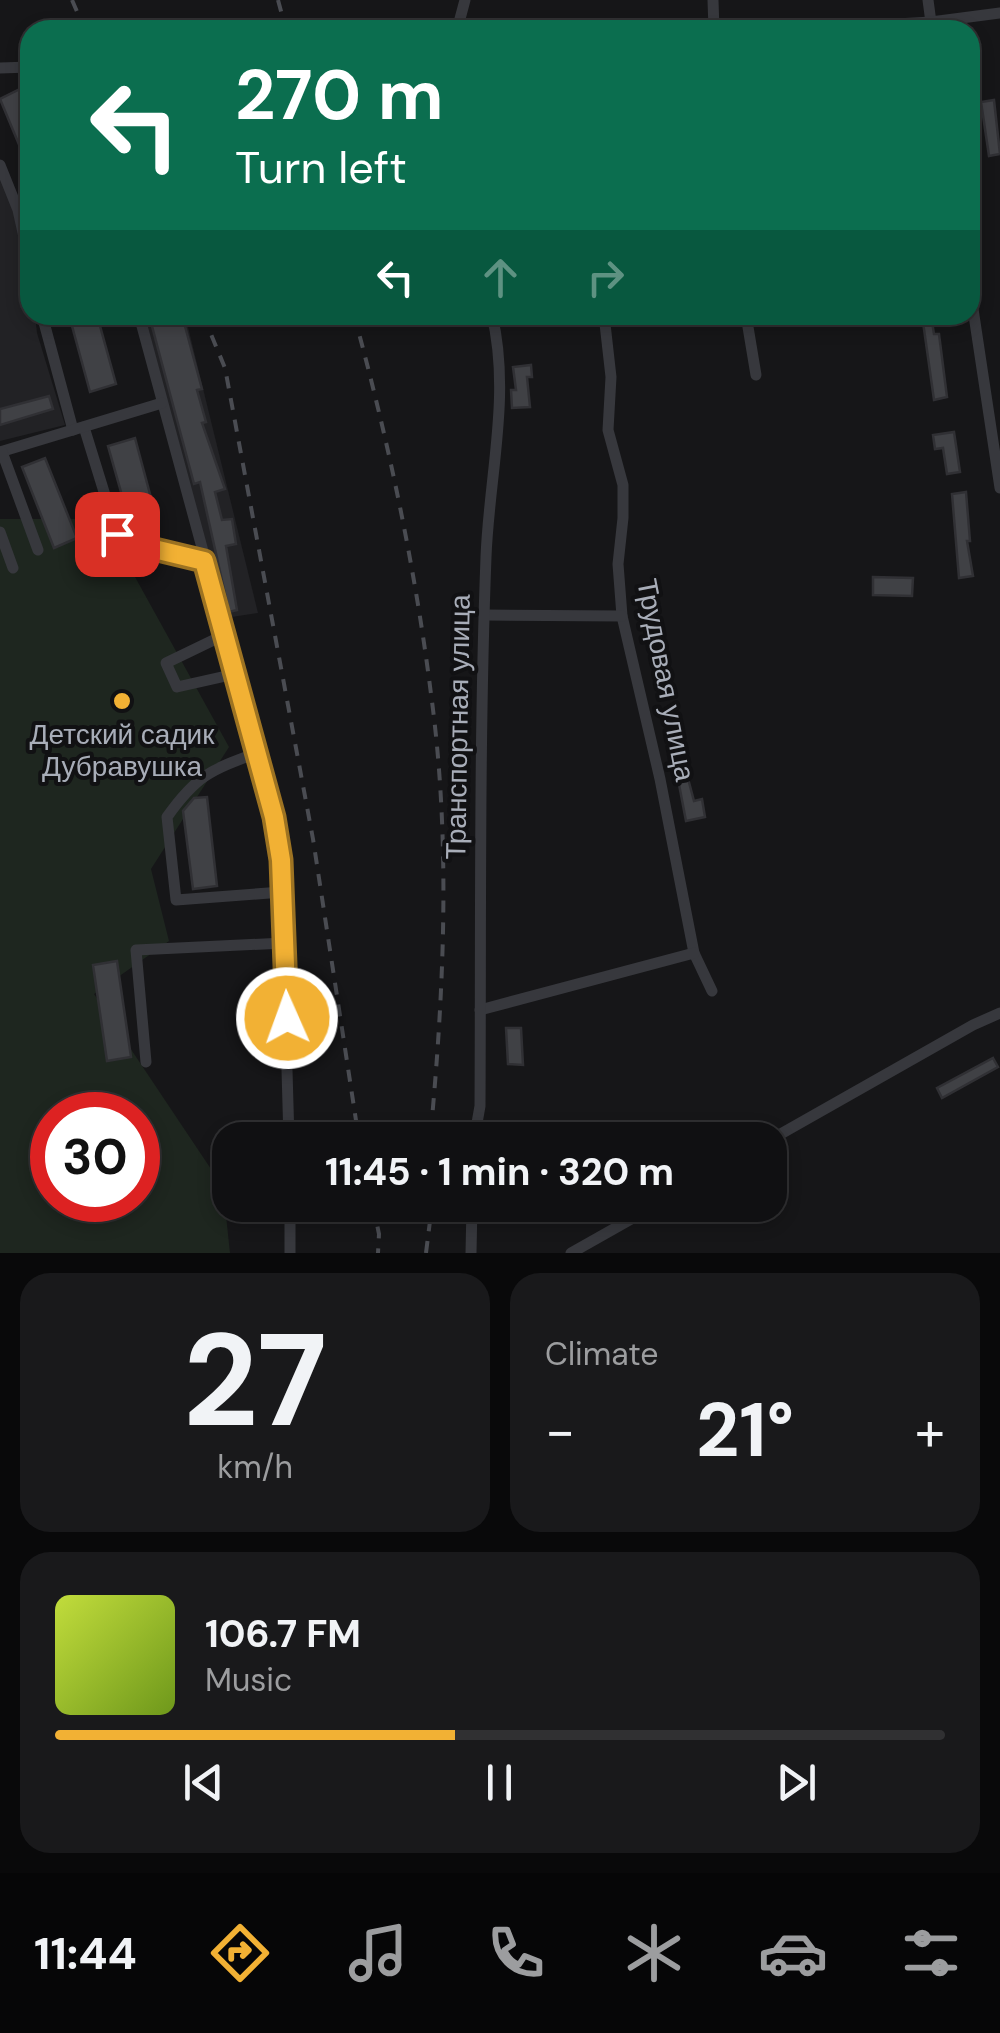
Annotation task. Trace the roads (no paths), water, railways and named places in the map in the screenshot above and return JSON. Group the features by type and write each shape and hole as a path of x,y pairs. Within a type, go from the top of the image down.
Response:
{"street":[{"path":"963,20 1000,13"},
{"path":"0,165 20,219"},
{"path":"45,325 117,534 125,542 204,561"},
{"path":"142,325 274,817 282,892 289,1122"},
{"name":"Транспортная улица","path":"477,1122 480,745 489,505 501,382 493,325"},
{"name":"Трудовая улица","path":"605,325 612,378 608,430 622,485 618,564 622,616 660,779 694,953 712,992"},
{"path":"748,325 756,375"},
{"path":"975,325 1000,488"},
{"path":"38,550 1,452 162,403"},
{"path":"0,532 14,568"},
{"path":"485,616 622,616"},
{"path":"224,635 166,663 177,688 235,674"},
{"path":"257,753 216,768 188,786 167,818 176,900 282,892"},
{"path":"146,1062 136,950 284,943"},
{"path":"480,1010 694,953"},
{"path":"787,1130 1000,1013"},
{"path":"290,1222 290,1253"},
{"path":"471,1253 472,1222"},
{"path":"571,1253 626,1222"}],"railway":[{"path":"72,0 81,20"},
{"path":"278,0 283,20"},
{"path":"207,325 225,368 313,839 356,1122"},
{"path":"357,325 409,551 437,749 443,917 431,1122"},
{"path":"377,1222 378,1253"},
{"path":"426,1253 430,1222"}],"place":[{"name":"Детский садик Дубравушка","path":"122,701"}]}
